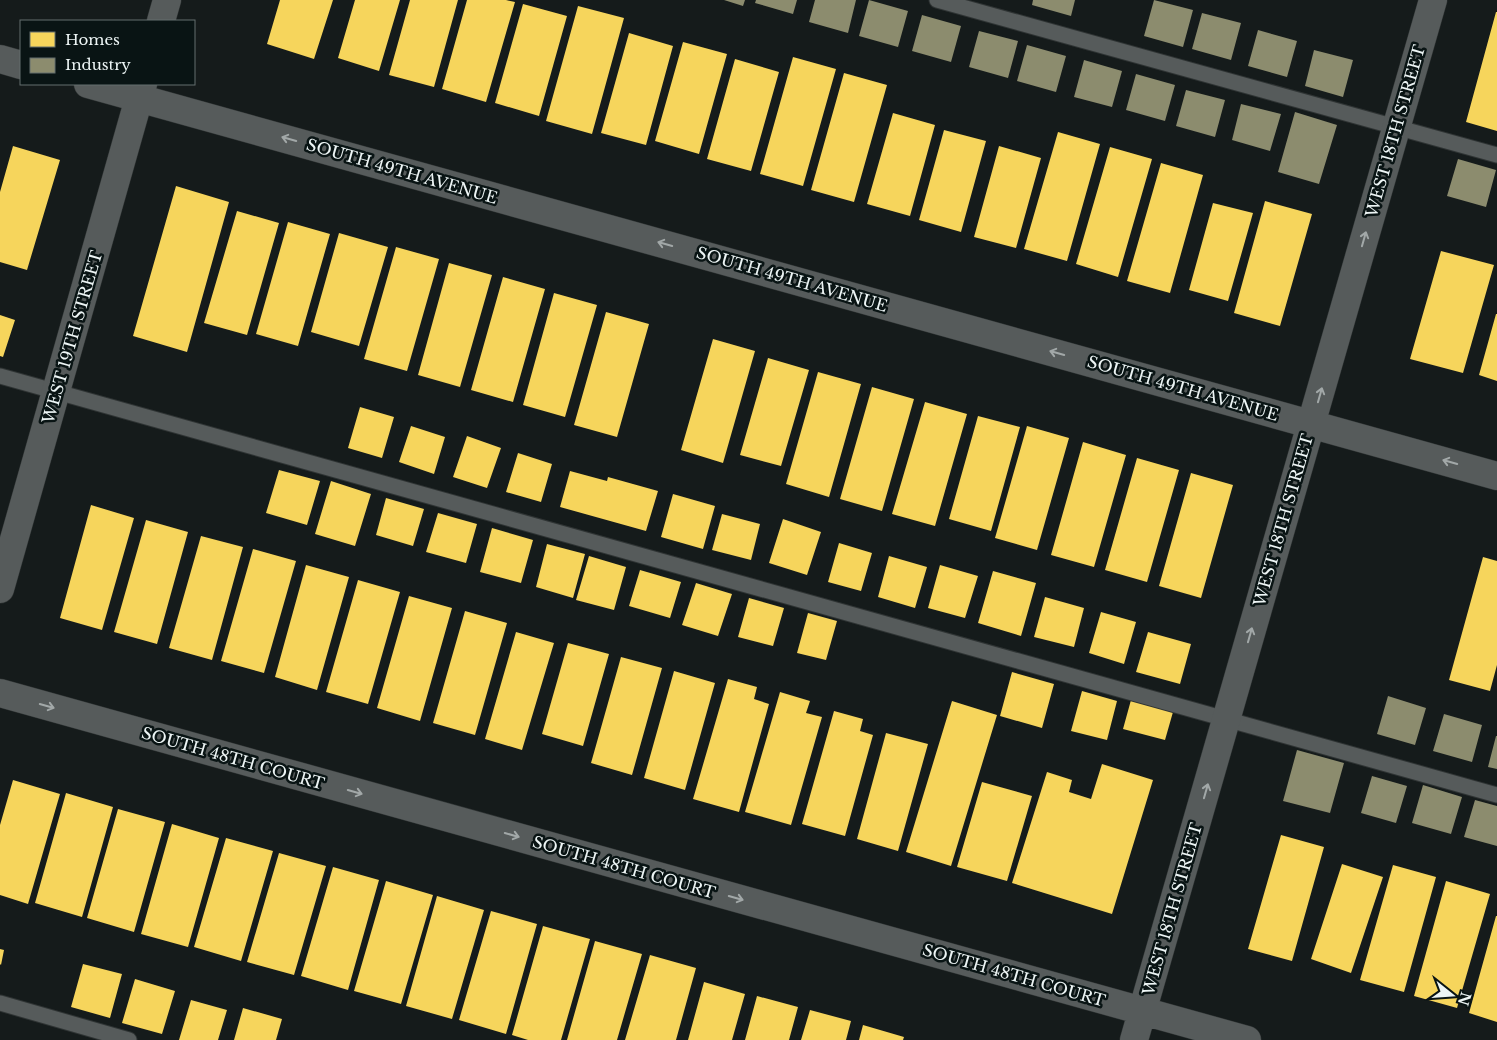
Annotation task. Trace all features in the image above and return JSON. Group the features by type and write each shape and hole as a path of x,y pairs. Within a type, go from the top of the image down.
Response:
{"street":[{"path":"161,20 167,0"},
{"name":"WEST 18TH STREET","path":"1134,1040 1433,0"},
{"path":"0,59 20,65"},
{"name":"SOUTH 49TH AVENUE","path":"96,85 141,91 1497,476"},
{"name":"WEST 19TH STREET","path":"0,589 141,91"},
{"name":"SOUTH 48TH COURT","path":"0,693 1247,1040"}],"lane":[{"path":"937,0 1497,155"},
{"path":"0,376 1497,794"},
{"path":"0,1003 128,1040"}],"building: Homes":[{"path":"280,0 333,0 314,59 267,44"},
{"path":"355,0 400,0 379,71 338,58"},
{"path":"410,0 458,0 434,87 389,75"},
{"path":"467,0 506,0 515,2 486,102 442,89"},
{"path":"523,4 567,16 539,116 495,103"},
{"path":"578,6 624,18 592,134 546,121"},
{"path":"1497,12 1497,131 1466,122"},
{"path":"629,33 673,46 646,145 601,133"},
{"path":"683,42 727,54 699,154 655,141"},
{"path":"793,57 836,69 803,186 760,174"},
{"path":"735,59 779,72 751,171 707,159"},
{"path":"844,73 887,85 854,202 811,190"},
{"path":"893,113 935,125 910,216 867,204"},
{"path":"944,130 986,141 961,232 919,220"},
{"path":"1058,132 1100,144 1067,261 1024,249"},
{"path":"13,146 60,160 27,270 0,262 0,192"},
{"path":"999,146 1041,158 1016,248 974,237"},
{"path":"1110,147 1152,159 1118,277 1076,264"},
{"path":"1161,163 1203,175 1170,293 1127,281"},
{"path":"176,186 229,202 187,352 133,336"},
{"path":"1265,201 1312,214 1280,326 1234,313"},
{"path":"1213,203 1253,213 1228,301 1189,290"},
{"path":"237,211 279,223 247,335 204,323"},
{"path":"288,222 330,234 298,346 256,334"},
{"path":"339,233 388,247 359,346 311,332"},
{"path":"396,247 439,259 407,371 364,359"},
{"path":"1441,251 1494,265 1463,373 1410,359"},
{"path":"449,263 492,275 460,387 418,375"},
{"path":"503,277 545,289 513,402 471,390"},
{"path":"554,293 597,305 565,417 523,405"},
{"path":"606,312 649,324 617,437 574,425"},
{"path":"1497,314 1497,381 1479,375"},
{"path":"0,315 15,320 3,357 0,356"},
{"path":"713,339 755,351 723,463 681,450"},
{"path":"768,358 809,370 781,466 740,455"},
{"path":"818,372 861,384 829,497 786,484"},
{"path":"872,387 914,399 882,511 840,499"},
{"path":"925,402 967,414 935,526 892,514"},
{"path":"360,407 394,417 382,458 348,448"},
{"path":"978,416 1020,427 991,531 949,519"},
{"path":"411,426 445,437 434,474 399,462"},
{"path":"1027,426 1069,438 1037,550 995,538"},
{"path":"467,436 501,448 487,488 453,477"},
{"path":"1083,442 1126,455 1094,567 1051,555"},
{"path":"518,453 552,464 541,502 506,492"},
{"path":"1137,458 1179,470 1147,582 1105,570"},
{"path":"279,470 320,481 307,525 266,513"},
{"path":"570,471 607,481 608,477 658,491 646,531 560,507"},
{"path":"1191,473 1233,485 1201,598 1159,586"},
{"path":"331,481 371,494 355,546 315,534"},
{"path":"673,494 715,506 703,549 661,537"},
{"path":"386,498 424,509 413,546 376,535"},
{"path":"91,505 134,518 102,630 60,618"},
{"path":"438,513 477,524 466,563 426,552"},
{"path":"722,514 760,524 751,560 712,550"},
{"path":"783,519 821,532 807,575 769,563"},
{"path":"146,520 188,532 157,644 114,632"},
{"path":"492,528 533,540 521,583 480,572"},
{"path":"201,536 243,547 212,660 169,648"},
{"path":"839,543 872,553 861,591 828,582"},
{"path":"547,544 585,554 573,598 536,587"},
{"path":"253,549 296,561 264,673 221,661"},
{"path":"589,556 626,567 614,610 576,600"},
{"path":"889,556 927,567 915,608 878,597"},
{"path":"1483,557 1497,561 1497,665 1490,691 1449,680"},
{"path":"306,565 349,577 317,690 275,677"},
{"path":"940,565 978,576 965,618 928,608"},
{"path":"640,570 681,582 670,618 629,606"},
{"path":"993,571 1036,583 1021,636 978,623"},
{"path":"358,580 400,592 368,704 326,692"},
{"path":"696,583 732,594 718,636 682,625"},
{"path":"409,596 452,608 420,721 377,708"},
{"path":"1045,597 1084,608 1074,647 1034,637"},
{"path":"749,598 784,608 773,646 738,637"},
{"path":"465,611 507,623 475,735 433,723"},
{"path":"1101,612 1136,622 1124,664 1089,653"},
{"path":"808,613 837,621 826,660 797,653"},
{"path":"516,632 554,643 522,750 485,739"},
{"path":"1148,632 1191,644 1180,684 1136,672"},
{"path":"568,643 609,654 583,746 542,734"},
{"path":"621,657 662,668 632,775 591,763"},
{"path":"674,671 715,683 685,790 644,778"},
{"path":"1012,672 1054,684 1042,728 1000,716"},
{"path":"728,679 757,687 754,699 769,704 739,812 693,799"},
{"path":"1082,691 1117,701 1107,740 1071,731"},
{"path":"780,692 810,701 806,713 822,717 791,825 745,812"},
{"path":"1131,700 1173,712 1165,740 1123,729"},
{"path":"952,701 997,715 951,866 906,852"},
{"path":"834,711 863,719 860,731 873,735 845,836 802,824"},
{"path":"886,733 928,744 898,851 857,839"},
{"path":"1102,764 1153,780 1112,914 1012,883 1047,772 1072,780 1069,792 1091,799"},
{"path":"13,780 60,794 28,904 0,895 0,825"},
{"path":"982,782 1032,796 1007,881 957,867"},
{"path":"66,793 113,807 82,917 35,903"},
{"path":"118,809 165,822 134,932 87,918"},
{"path":"172,824 219,838 188,947 141,934"},
{"path":"1281,835 1324,847 1292,961 1248,949"},
{"path":"226,838 273,851 241,961 194,947"},
{"path":"279,853 326,866 294,975 247,962"},
{"path":"1342,864 1383,877 1351,973 1311,959"},
{"path":"1393,865 1436,877 1404,992 1360,980"},
{"path":"333,867 379,880 348,990 301,976"},
{"path":"386,881 433,895 401,1004 354,991"},
{"path":"1446,881 1490,894 1457,1008 1414,996"},
{"path":"437,896 484,910 452,1019 406,1006"},
{"path":"491,911 537,924 506,1034 459,1020"},
{"path":"1497,916 1497,1022 1469,1013"},
{"path":"543,926 590,939 561,1040 528,1040 512,1035"},
{"path":"595,941 642,954 617,1040 567,1040"},
{"path":"0,949 4,950 1,965 0,964"},
{"path":"650,955 696,968 676,1040 625,1040"},
{"path":"83,964 122,974 110,1018 71,1007"},
{"path":"135,979 175,991 162,1034 122,1023"},
{"path":"704,982 745,994 732,1040 688,1040"},
{"path":"757,996 798,1007 789,1040 745,1040"},
{"path":"191,1000 227,1010 218,1040 179,1040"},
{"path":"243,1008 282,1019 276,1040 234,1040"},
{"path":"810,1010 851,1021 846,1040 801,1040"},
{"path":"863,1025 904,1037 903,1040 859,1040"}],"building: Industry":[{"path":"724,0 745,0 743,6"},
{"path":"756,0 797,0 793,14 755,3"},
{"path":"815,0 856,0 848,33 809,22"},
{"path":"869,0 908,11 898,47 859,36"},
{"path":"1033,0 1075,0 1071,16 1032,5"},
{"path":"1154,0 1193,10 1183,47 1144,36"},
{"path":"1202,13 1241,23 1231,60 1192,49"},
{"path":"922,15 961,26 951,62 912,51"},
{"path":"1258,30 1297,41 1287,77 1248,66"},
{"path":"979,31 1018,41 1008,78 969,67"},
{"path":"1027,45 1066,56 1056,92 1017,81"},
{"path":"1314,50 1353,60 1343,97 1305,86"},
{"path":"1084,60 1122,71 1112,107 1074,97"},
{"path":"1136,74 1175,85 1165,121 1126,110"},
{"path":"1186,90 1225,100 1215,137 1176,126"},
{"path":"1241,104 1281,114 1270,151 1232,140"},
{"path":"1295,112 1337,125 1319,184 1278,172"},
{"path":"1458,159 1496,170 1486,207 1447,196"},
{"path":"1388,696 1426,708 1415,745 1377,734"},
{"path":"1444,714 1482,725 1472,762 1433,751"},
{"path":"1497,736 1497,769 1488,767"},
{"path":"1297,750 1344,763 1330,813 1283,801"},
{"path":"1372,776 1407,786 1396,823 1361,813"},
{"path":"1423,785 1462,797 1451,834 1412,823"},
{"path":"1475,800 1497,806 1497,846 1464,837"}]}
